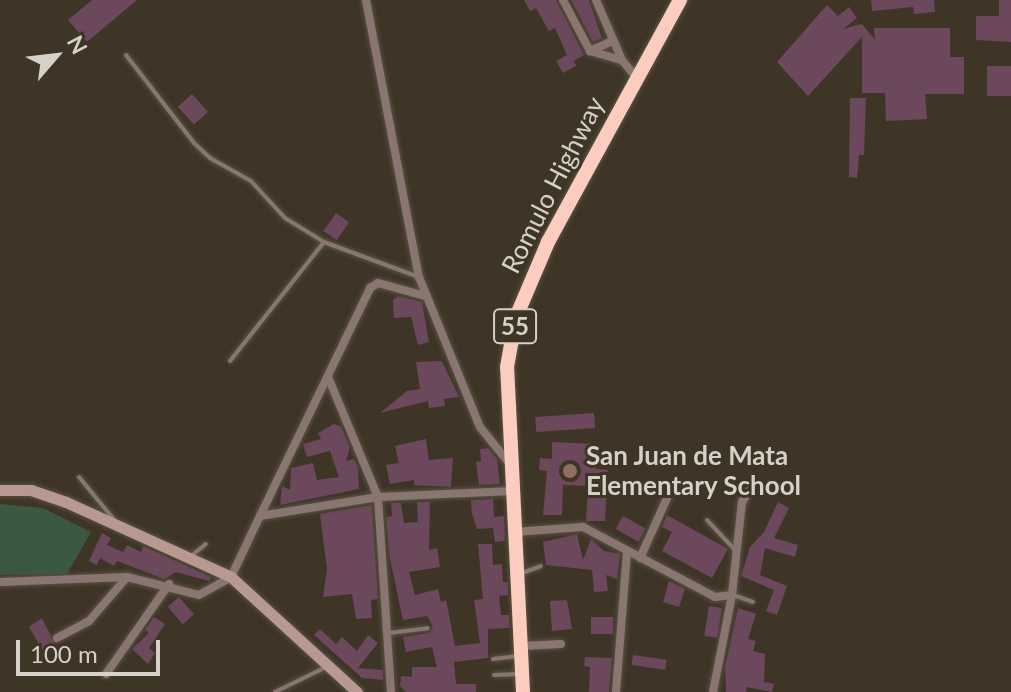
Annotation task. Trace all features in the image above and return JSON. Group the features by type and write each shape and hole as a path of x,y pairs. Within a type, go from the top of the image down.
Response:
{"highway":[{"name":"Romulo Highway","path":"523,692 509,463 507,367 516,317 548,242 680,0"}],"street":[{"path":"366,0 419,277 480,427 509,463"},
{"path":"563,0 590,51 622,60"},
{"path":"596,0 612,41 636,77"},
{"path":"590,51 612,41"},
{"path":"0,582 127,577 169,584 199,595 231,577 373,285 425,296"},
{"path":"328,377 378,497 391,692"},
{"path":"713,692 732,595 742,502 753,485"},
{"path":"0,490 31,490 66,502 125,533 191,556 231,577 326,667 357,692"},
{"path":"260,516 378,497 511,491"},
{"path":"640,558 668,496"},
{"path":"513,533 574,526 715,597 732,595"},
{"path":"616,692 627,551"},
{"path":"57,638 89,621 127,577"},
{"path":"106,674 169,584"},
{"path":"520,650 561,644"}],"lane":[{"path":"126,55 210,158 251,181 285,218 324,242 419,277"},
{"path":"230,361 324,242"},
{"path":"79,477 125,533"},
{"path":"707,520 737,552"},
{"path":"191,556 206,544"},
{"path":"516,576 541,566"},
{"path":"732,595 753,602"},
{"path":"389,633 428,628"},
{"path":"493,659 520,650"},
{"path":"275,692 326,667"},
{"path":"494,675 522,674"}],"green space":[{"path":"0,504 43,508 91,532 67,574 0,575"}],"building":[{"path":"92,0 137,0 87,42 68,20"},
{"path":"524,0 556,0 584,55 574,61 576,66 563,73 556,61 567,55 555,28 549,31 536,8 530,11"},
{"path":"571,0 589,0 602,38 593,42"},
{"path":"871,0 934,0 935,12 914,14 913,7 872,11"},
{"path":"999,0 1011,0 1011,42 976,40 976,16 999,16"},
{"path":"827,5 838,16 849,7 857,18 843,29 862,24 875,40 874,28 950,28 950,57 964,57 964,94 925,94 927,119 886,121 885,93 862,93 862,37 808,96 777,62"},
{"path":"987,66 1011,66 1011,96 987,96"},
{"path":"192,94 208,112 194,125 178,107"},
{"path":"850,98 866,98 864,155 859,155 857,178 849,177"},
{"path":"336,213 349,222 336,240 323,231"},
{"path":"398,296 422,302 429,342 418,345 411,317 394,318 393,300"},
{"path":"442,361 459,397 444,399 445,406 429,408 428,401 380,413 407,391 420,389 416,362"},
{"path":"594,413 595,428 536,432 535,417"},
{"path":"334,424 341,427 350,447 346,461 354,459 358,467 359,489 280,505 282,486 290,490 291,468 313,463 317,480 339,477 330,451 307,457 303,444 321,439 318,433"},
{"path":"426,439 429,460 453,458 451,487 414,485 414,480 390,484 386,465 399,463 395,446"},
{"path":"552,442 597,444 596,469 608,470 605,521 586,521 588,486 563,485 562,515 543,515 547,471 539,470 540,458 552,459"},
{"path":"488,448 497,459 500,484 479,485 476,462 481,461 480,449"},
{"path":"493,499 494,517 504,516 505,541 495,542 493,528 477,529 472,514 471,500"},
{"path":"417,502 430,502 429,550 437,548 440,567 409,572 415,595 438,589 441,602 446,600 455,646 480,643 474,600 483,599 478,544 492,544 493,565 502,564 503,582 508,582 508,595 499,596 501,615 509,615 510,628 488,629 488,658 454,662 456,684 476,684 476,692 406,692 400,686 401,676 412,677 412,667 437,667 432,647 406,652 403,637 429,633 433,627 427,616 403,620 389,554 386,517 392,516 391,503 401,503 404,523 418,522"},
{"path":"778,502 789,508 774,538 798,545 795,557 765,548 760,575 787,586 777,615 766,611 774,590 741,576 750,547 764,532"},
{"path":"372,505 378,599 371,600 372,618 356,619 352,594 323,597 327,569 320,514"},
{"path":"667,515 728,549 712,578 662,551 672,532 662,527"},
{"path":"623,516 646,529 638,542 616,529"},
{"path":"102,533 111,538 107,545 123,552 127,545 141,552 143,546 211,577 209,581 176,572 164,579 117,561 114,566 100,558 97,565 89,561"},
{"path":"577,534 583,560 591,539 604,551 620,554 617,579 606,575 608,591 594,592 592,570 546,565 543,542"},
{"path":"669,581 685,589 679,607 663,602"},
{"path":"179,597 194,614 183,624 168,607"},
{"path":"567,600 572,629 552,631 550,601"},
{"path":"709,606 722,608 717,638 704,636"},
{"path":"738,608 756,614 748,639 756,641 753,651 765,654 764,682 774,684 772,692 747,687 746,692 726,692 725,667"},
{"path":"154,617 165,624 149,648 155,653 148,664 132,649 149,633 145,630"},
{"path":"591,617 613,617 613,634 591,634"},
{"path":"42,618 55,644 43,651 29,627"},
{"path":"320,629 336,644 342,637 357,651 368,635 378,643 358,668 383,670 383,680 362,678 314,635"},
{"path":"633,655 667,660 665,670 632,665"},
{"path":"585,657 612,658 609,692 589,692 590,667 584,666"}],"place":[{"name":"San Juan de Mata Elementary School","path":"570,471"}]}
